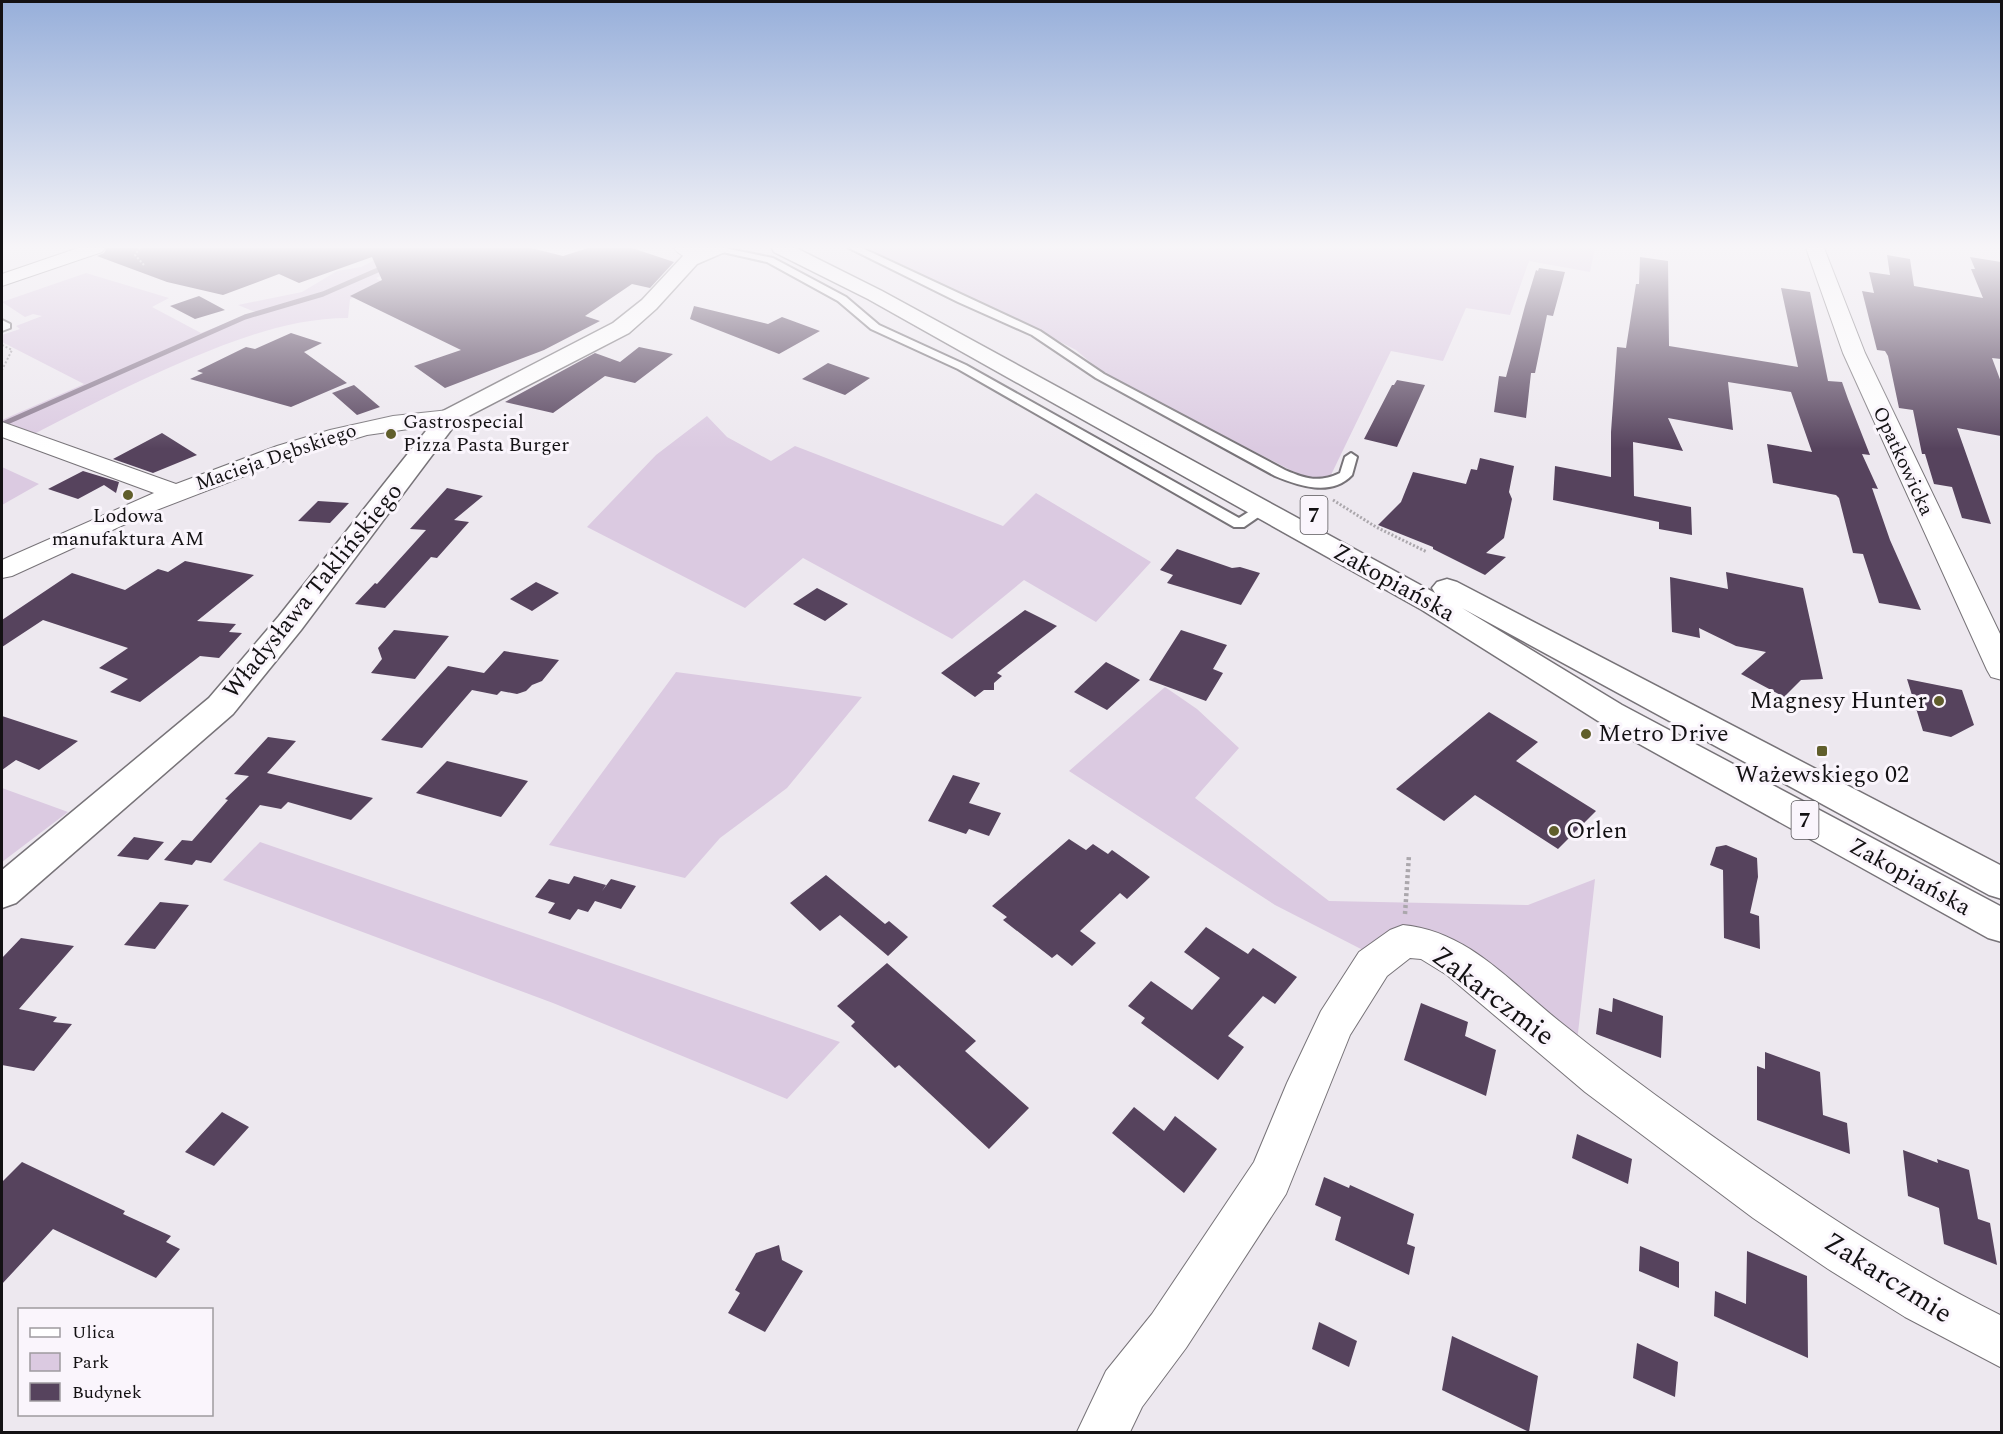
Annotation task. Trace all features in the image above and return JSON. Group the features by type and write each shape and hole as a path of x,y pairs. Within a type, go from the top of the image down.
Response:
{"main road":[{"name":"Władysława Taklińskiego","path":"2,892 221,706 290,623 449,417 476,399 595,343 638,315"},
{"name":"Zakopiańska","path":"912,315 1432,603 1610,713 2001,926"},
{"name":"Zakopiańska","path":"953,315 1043,369 1502,618 2001,884"}],"street":[{"name":"Opatkowicka","path":"1840,315 1854,353 2001,670"},
{"name":"Macieja Dębskiego","path":"2,570 175,492 309,442 360,428 416,418 449,417"},
{"name":"Macieja Dębskiego","path":"2,429 175,492"},
{"name":"Zakarczmie","path":"1103,1432 1124,1389 1169,1331 1270,1178 1302,1097 1335,1024 1373,964 1403,941 1428,944 1455,959 1543,1034 1694,1149 1806,1227 1869,1267 1965,1325 2001,1343"}],"lane":[{"path":"861,315 891,336 962,368 1239,524 1263,509"},
{"path":"995,315 1036,333 1100,376 1280,473 1309,484 1328,484 1346,475 1351,457"},
{"path":"2,323 6,326 2,328"}],"path":[{"path":"2,344 12,350 2,370"},
{"path":"1309,484 1376,527 1427,552"},
{"path":"1403,941 1409,855"}],"green space":[{"path":"37,315 167,315 201,333 247,315 348,315 348,318 287,325 227,344 149,377 32,435 5,425 2,420 84,384 2,342 2,335 20,329 16,326 42,316"},
{"path":"1006,315 1463,315 1443,361 1391,351 1330,477 1306,478 1104,374 1076,350"},
{"path":"707,416 727,437 771,461 795,446 1003,526 1036,493 1151,562 1096,622 1024,580 952,639 803,558 745,608 587,527 656,455"},
{"path":"2,467 39,484 2,505"},
{"path":"676,672 862,697 787,788 720,838 685,878 549,845"},
{"path":"1165,687 1197,709 1239,748 1195,798 1329,901 1528,905 1595,879 1577,1042 1455,951 1373,954 1359,948 1275,905 1069,771"},
{"path":"2,788 68,812 2,862"},
{"path":"260,842 840,1042 787,1099 553,1003 223,880"}],"building":[{"path":"187,315 209,315 195,319"},
{"path":"389,315 587,315 585,316 600,321 544,350 445,388 414,366 461,350"},
{"path":"691,315 731,315 768,324 782,317 820,331 779,354 690,319"},
{"path":"1523,315 1553,315 1547,315 1535,373 1531,373 1526,418 1494,412 1499,376 1506,377"},
{"path":"1631,315 1669,315 1669,346 1798,367 1787,315 1815,315 1828,381 1842,382 1870,455 1862,454 1878,489 1872,488 1890,540 1921,610 1879,603 1863,554 1853,553 1839,498 1836,495 1773,483 1767,444 1812,452 1791,392 1728,382 1733,430 1668,418 1683,451 1633,442 1634,496 1691,507 1692,535 1659,529 1659,522 1553,500 1555,466 1611,477 1611,432 1617,347 1626,348"},
{"path":"1868,315 2001,315 2001,359 1992,358 2001,382 2001,436 1957,428 1991,524 1962,518 1952,487 1934,484 1925,454 1922,454 1913,410 1899,408 1888,356 1885,351 1877,350"},
{"path":"291,333 322,343 304,352 347,383 291,407 190,379 203,373 197,371 246,347 255,349"},
{"path":"639,347 673,354 635,383 605,376 553,413 505,402 595,353 620,362"},
{"path":"828,363 870,378 845,395 802,379"},
{"path":"1397,380 1425,385 1397,447 1364,439 1392,385"},
{"path":"354,385 380,407 357,415 332,393"},
{"path":"162,433 197,455 153,473 113,459"},
{"path":"1480,458 1514,466 1509,492 1512,499 1504,538 1486,553 1506,557 1485,575 1433,547 1378,525 1401,502 1413,472 1466,484 1471,469 1477,470"},
{"path":"83,471 119,482 116,493 104,485 78,499 48,489"},
{"path":"447,488 483,496 454,520 469,522 437,558 431,557 385,608 355,604 375,583 377,584 426,530 410,529"},
{"path":"318,501 349,503 330,523 298,521"},
{"path":"1177,549 1232,568 1240,567 1260,573 1241,605 1167,583 1173,575 1160,570"},
{"path":"185,561 254,575 197,621 236,624 229,632 242,633 219,658 200,656 140,702 110,692 128,679 99,668 128,648 43,620 2,647 2,620 72,573 125,590 158,569 168,572"},
{"path":"1726,572 1803,588 1823,679 1801,680 1784,697 1741,674 1766,652 1736,646 1699,628 1700,638 1672,632 1670,577 1728,589"},
{"path":"536,582 559,593 532,611 510,599"},
{"path":"817,588 848,604 825,621 793,604"},
{"path":"1025,610 1057,626 997,673 1002,676 994,683 994,690 984,690 975,697 941,673"},
{"path":"394,630 449,636 415,679 371,673 382,659 378,648"},
{"path":"1181,630 1227,645 1213,669 1223,673 1206,701 1149,680"},
{"path":"504,651 559,660 542,681 532,685 526,691 517,694 501,691 497,695 472,690 422,748 381,740 448,666 484,673"},
{"path":"1106,662 1140,680 1107,710 1074,692"},
{"name":"Magnesy Hunter","path":"1907,679 1962,690 1974,725 1951,737 1923,731"},
{"path":"1489,712 1538,742 1516,761 1596,811 1558,849 1475,795 1444,821 1396,789"},
{"path":"2,716 78,741 39,770 16,760 2,770"},
{"path":"268,737 296,741 267,773 373,798 351,820 288,802 281,809 260,805 211,863 196,860 192,865 164,860 182,840 192,841 228,800 225,799 249,776 234,774"},
{"path":"447,761 528,781 501,817 416,793"},
{"path":"953,775 980,783 969,803 1001,813 989,836 969,829 966,834 928,821"},
{"path":"134,837 164,842 148,860 117,856"},
{"path":"1069,839 1086,850 1093,844 1108,854 1112,850 1150,877 1127,899 1120,893 1080,931 1096,943 1072,966 1057,954 1052,958 1003,920 1007,917 992,906"},
{"path":"1726,845 1757,858 1758,877 1750,913 1759,916 1760,949 1724,938 1723,870 1710,865 1716,847"},
{"path":"826,875 885,924 889,921 908,937 888,956 840,915 820,931 790,903"},
{"path":"574,876 606,885 602,891 611,879 636,886 621,909 595,901 588,912 578,909 570,920 548,913 555,903 535,897 549,879 569,884"},
{"path":"160,902 189,905 155,949 124,945"},
{"path":"1206,927 1248,954 1253,948 1297,977 1275,1004 1263,996 1228,1036 1244,1047 1218,1080 1141,1023 1145,1018 1128,1006 1151,981 1192,1010 1220,978 1184,952"},
{"path":"21,938 74,946 19,1009 57,1017 53,1022 72,1024 34,1071 2,1065 2,958"},
{"path":"887,963 976,1041 965,1051 1029,1108 989,1149 899,1065 895,1068 851,1026 855,1022 837,1006"},
{"path":"1613,998 1663,1016 1661,1058 1596,1034 1599,1008 1612,1012"},
{"path":"1421,1003 1468,1022 1465,1036 1496,1050 1486,1096 1404,1060"},
{"path":"1765,1052 1820,1072 1823,1115 1847,1123 1850,1154 1757,1120 1757,1066 1765,1069"},
{"path":"1134,1107 1164,1131 1175,1116 1217,1149 1184,1193 1112,1133"},
{"path":"222,1112 249,1127 214,1166 185,1152"},
{"path":"1577,1134 1632,1159 1628,1184 1572,1158"},
{"path":"1903,1150 1938,1163 1937,1159 1969,1170 1978,1219 1990,1223 1997,1265 1944,1244 1939,1208 1908,1196"},
{"path":"22,1162 125,1211 123,1214 171,1236 166,1242 180,1249 156,1278 53,1229 2,1284 2,1182"},
{"path":"1324,1177 1349,1188 1350,1185 1414,1214 1407,1244 1415,1247 1409,1275 1335,1240 1341,1217 1315,1205"},
{"path":"779,1245 782,1260 803,1271 765,1332 728,1313 740,1293 735,1290 756,1253"},
{"path":"1640,1246 1679,1262 1679,1288 1639,1271"},
{"path":"1747,1251 1807,1276 1808,1358 1714,1316 1715,1291 1746,1304"},
{"path":"1319,1322 1357,1341 1349,1367 1312,1349"},
{"path":"1452,1336 1538,1376 1529,1432 1442,1390"},
{"path":"1637,1343 1678,1362 1675,1397 1633,1378"}],"waterway":[{"path":"5,423 252,315"}],"place":[{"name":"Gastrospecial Pizza Pasta Burger","path":"391,434"},
{"name":"Lodowa manufaktura AM","path":"128,495"},
{"name":"Magnesy Hunter","path":"1939,701"},
{"name":"Metro Drive","path":"1586,734"},
{"name":"Ważewskiego 02","path":"1822,751"},
{"name":"Orlen","path":"1554,831"}]}
